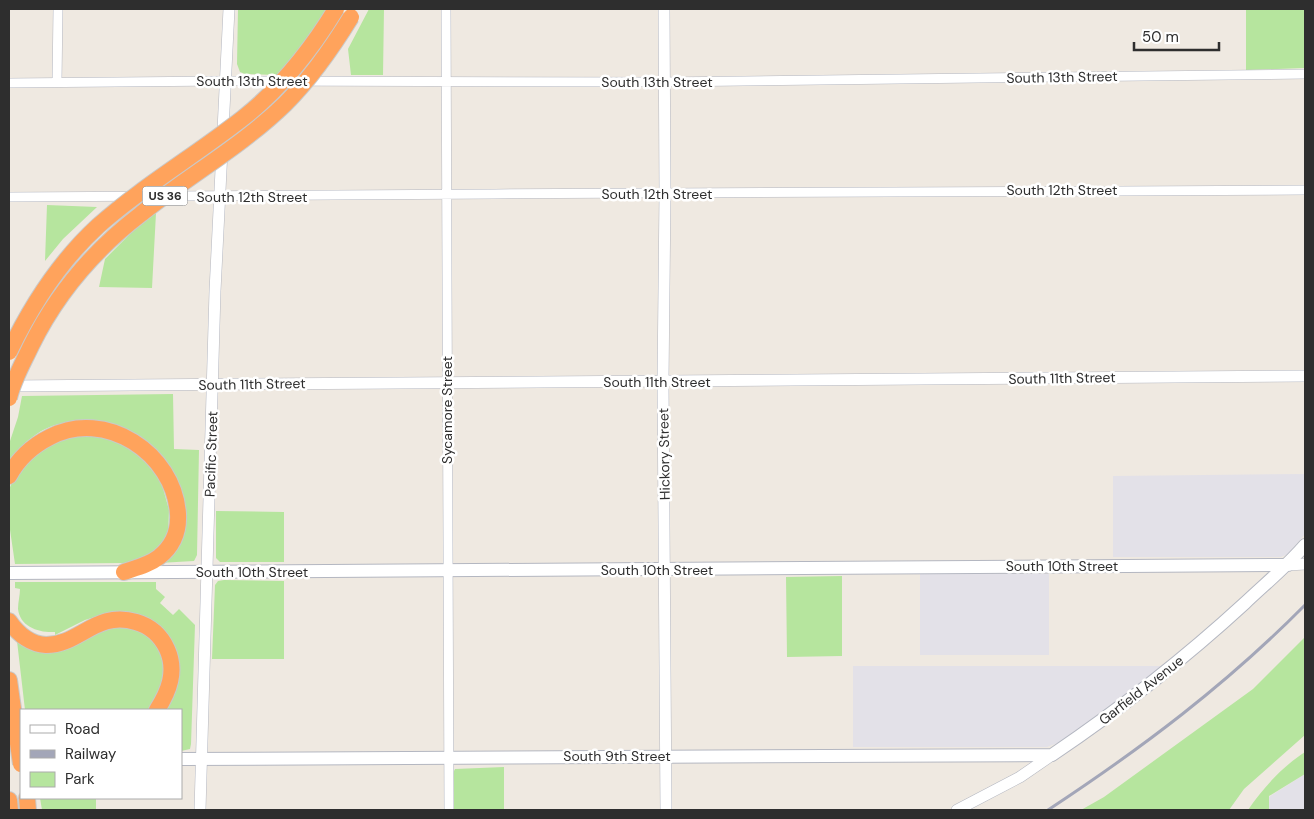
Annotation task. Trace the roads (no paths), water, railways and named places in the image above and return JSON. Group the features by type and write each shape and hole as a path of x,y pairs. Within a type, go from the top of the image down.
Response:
{"highway":[{"name":"US 36","path":"9,352 39,298 66,259 97,227 129,200 244,117 299,64 336,9"},
{"name":"US 36","path":"9,398 38,333 55,301 80,271 106,243 140,214 234,146 285,103 312,73 353,13"},
{"path":"9,476 19,460 31,449 48,438 68,430 80,428 108,430 134,441 144,449 159,464 170,482 178,509 178,522 172,544 157,558 147,564 124,572"},
{"path":"9,621 19,634 26,639 36,644 45,645 55,644 102,622 123,619 142,624 159,636 166,646 172,663 170,685 158,709"},
{"path":"9,680 20,757"},
{"path":"9,800 10,810"}],"main road":[{"name":"Garfield Avenue","path":"1052,755 1125,703 1200,644 1288,565 1305,545"},
{"name":"South 10th Street","path":"9,573 1288,565"},
{"name":"South 9th Street","path":"182,759 1052,755"}],"street":[{"path":"58,9 58,82"},
{"name":"Pacific Street","path":"200,810 213,384 229,9"},
{"name":"Sycamore Street","path":"446,9 449,571 448,810"},
{"name":"Hickory Street","path":"664,9 663,382 666,810"},
{"name":"South 13th Street","path":"9,83 225,81 664,82 1305,74"},
{"name":"South 12th Street","path":"9,198 665,194 883,190 1305,190"},
{"name":"South 11th Street","path":"9,386 1305,376"},
{"name":"South 10th Street","path":"1288,565 1305,564"},
{"name":"Garfield Avenue","path":"957,810 1020,777 1052,755"}],"railway":[{"path":"1048,810 1150,739 1214,689 1305,605"}]}
